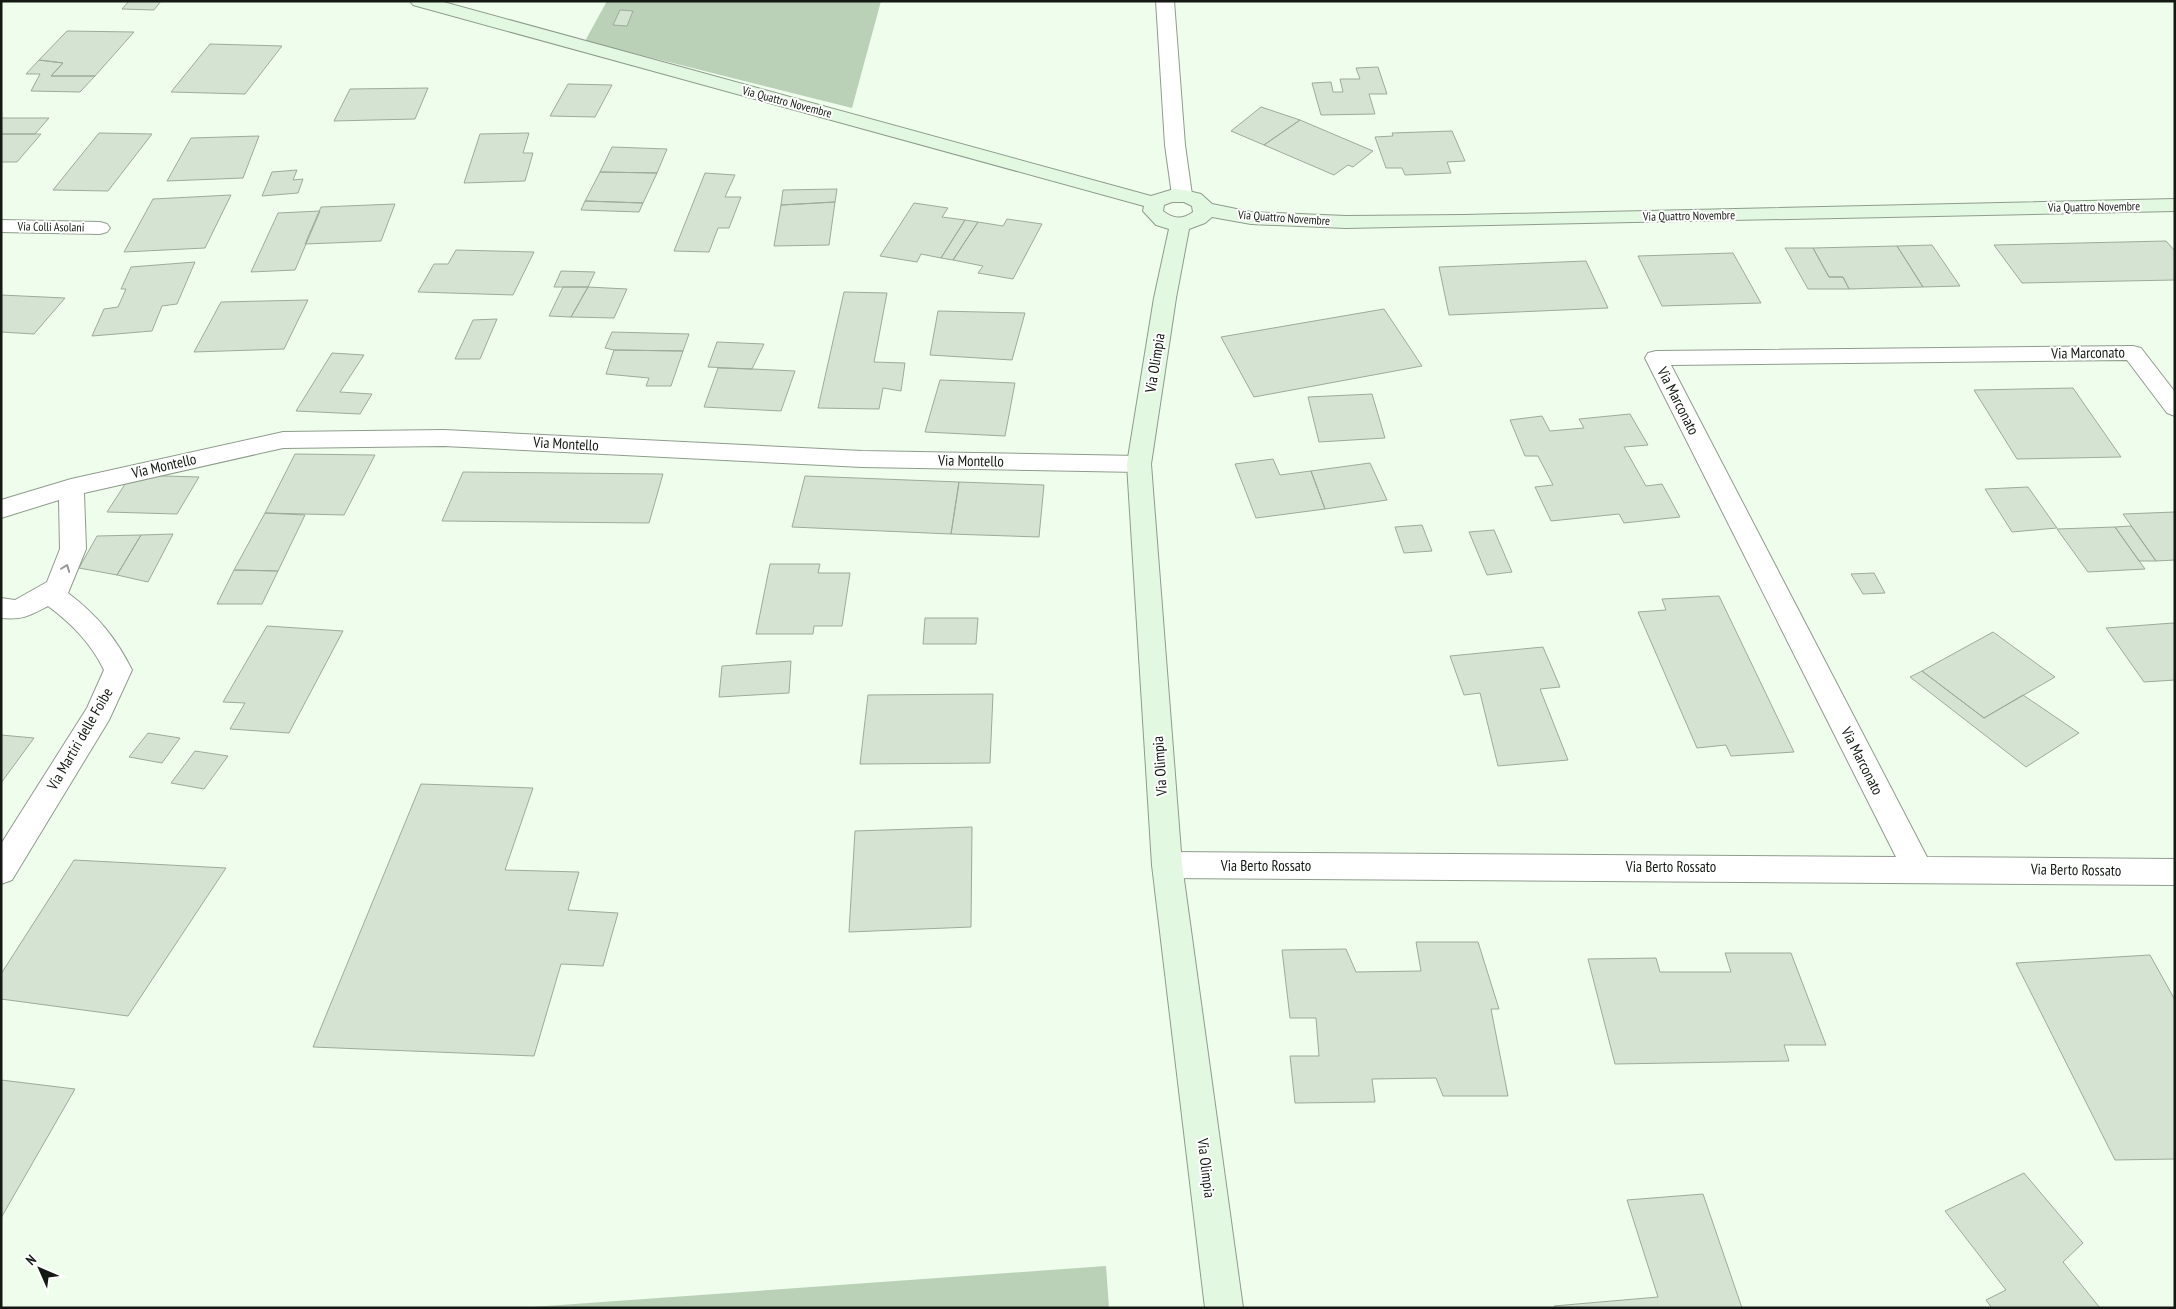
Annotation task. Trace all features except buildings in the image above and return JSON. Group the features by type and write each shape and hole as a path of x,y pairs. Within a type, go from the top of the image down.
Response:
{"main road":[{"name":"Via Quattro Novembre","path":"419,1 1156,202 1153,211 1155,215 1165,222 1192,216 1346,222 1434,222 2175,205"},
{"name":"Via Quattro Novembre","path":"1182,195 1197,200 1192,216"},
{"path":"1156,202 1167,197 1182,195"},
{"name":"Via Olimpia","path":"1192,216 1165,298 1139,464 1167,865 1224,1308"}],"street":[{"path":"1165,1 1175,145 1182,195"},
{"name":"Via Colli Asolani","path":"1,226 100,228"},
{"name":"Via Marconato","path":"1916,869 1656,358 2133,353 2175,408"},
{"name":"Via Montello","path":"1,510 71,487 283,440 444,438 862,459 1139,464"},
{"path":"1,608 18,610 58,588 73,549 71,487"},
{"name":"Via Martiri delle Foibe","path":"1,871 99,712 118,670 107,647 84,619 50,593"},
{"name":"Via Berto Rossato","path":"1167,865 2175,872"}],"green space":[{"path":"607,1 881,1 852,108 585,41"},
{"path":"1106,1266 1109,1308 518,1308"}]}
